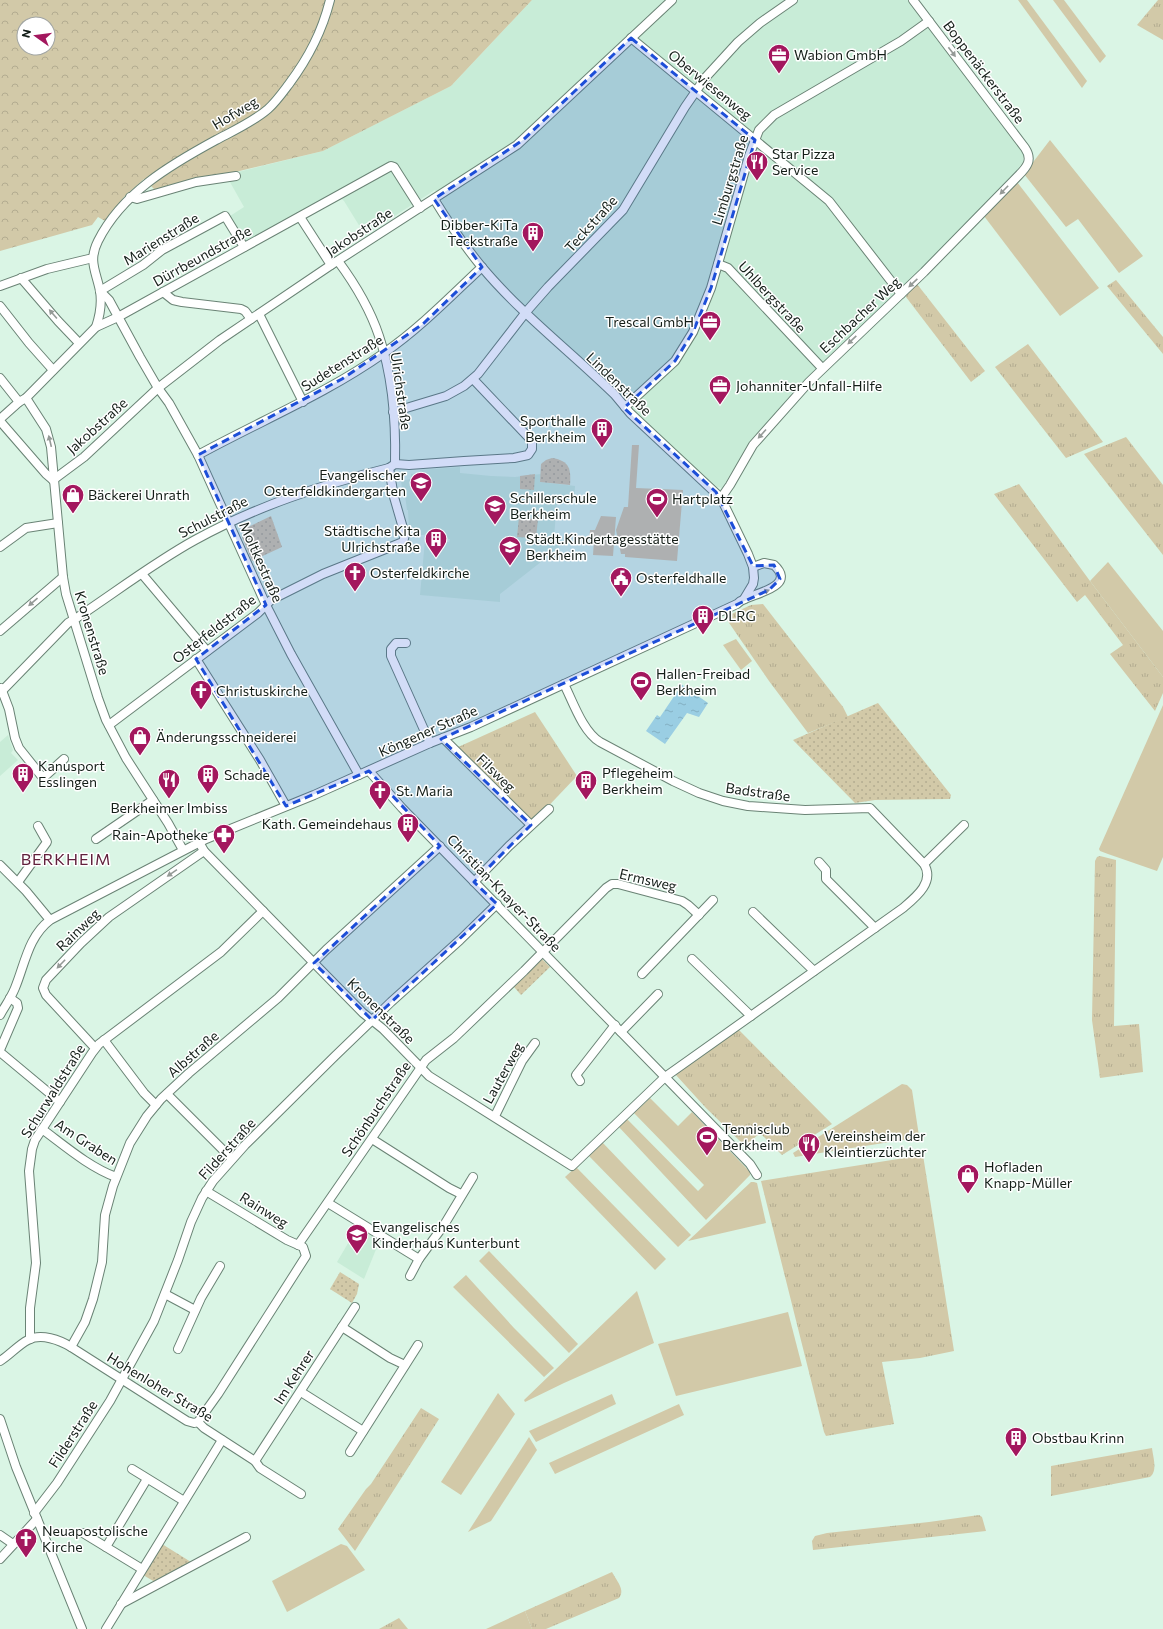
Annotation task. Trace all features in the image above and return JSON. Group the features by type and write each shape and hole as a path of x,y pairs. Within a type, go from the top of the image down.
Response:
{"street":[{"name":"Hofweg","path":"93,258 95,247 100,237 130,197 141,187 176,163 263,113 273,104 298,72 315,44 323,25 330,0"},
{"name":"Jakobstraße","path":"53,480 84,457 158,388 220,340 331,265 511,150 672,0"},
{"name":"Teckstraße","path":"393,412 446,396 473,379 487,364 526,312 623,210 695,91 705,78 738,42 765,19 793,0"},
{"name":"Boppenäckerstraße","path":"913,0 1025,148 1029,155 1029,161"},
{"name":"Limburgstraße","path":"625,408 668,369 688,342 709,295 755,140 761,126 779,111 901,41 929,21"},
{"name":"Oberwiesenweg","path":"631,38 829,202 901,294"},
{"name":"Eschbacher Weg","path":"721,498 730,486 753,445 822,368 924,272 1018,176 1027,166 1029,161"},
{"name":"Dürrbeundstraße","path":"0,420 96,327 118,317 392,166 420,208"},
{"path":"130,197 137,199 196,182 236,176"},
{"name":"Lindenstraße","path":"434,198 455,231 482,267 526,312 615,395 625,408 721,498 753,567 753,584 744,599"},
{"name":"Marienstraße","path":"100,291 143,265 162,250 225,216 244,247"},
{"path":"300,217 331,265"},
{"path":"0,286 51,268 93,258 94,271 100,291 101,310 96,327"},
{"name":"Ulrichstraße","path":"338,261 351,278 367,308 379,334 384,354 390,381 393,412 392,466 395,501 405,535"},
{"name":"Uhlbergstraße","path":"718,264 728,268 822,368"},
{"name":"Sudetenstraße","path":"198,455 303,402 384,354 423,324 482,267"},
{"path":"22,278 58,321 79,342"},
{"name":"Moltkestraße","path":"100,291 109,300 158,388 169,403 198,455 266,605 291,654 359,775"},
{"path":"163,292 177,301 241,309 245,311 251,319"},
{"path":"0,306 28,343 53,370"},
{"path":"259,314 303,402"},
{"name":"Kronenstraße","path":"0,378 42,421 49,436 66,594 98,698 109,726 126,758 183,850"},
{"name":"Schulstraße","path":"1,690 64,626 177,550 269,504 306,491 392,466 514,458 525,456 530,453 533,444 530,439 473,379"},
{"path":"0,420 46,474 53,480"},
{"path":"0,547 26,528 58,523"},
{"name":"Osterfeldstraße","path":"109,726 258,613 271,600 323,574 401,544 405,535"},
{"name":"Köngener Straße","path":"0,1015 10,998 30,945 40,928 50,920 199,842 477,724 777,585 780,579 778,570 774,565 764,563 753,567"},
{"path":"142,574 207,651"},
{"path":"0,631 63,577"},
{"path":"406,643 396,643 391,649 391,656 430,743"},
{"path":"196,659 260,760 286,806"},
{"name":"Badstraße","path":"564,684 586,728 592,736 600,742 673,781 711,798 748,806 805,810 870,808 924,864"},
{"path":"1,690 9,709 15,738 19,748 43,778 64,759"},
{"name":"Filsweg","path":"443,738 531,825"},
{"name":"Christian-Knayer-Straße","path":"369,771 375,780 750,1164 757,1175"},
{"path":"96,839 153,800"},
{"path":"474,882 549,809"},
{"path":"665,1077 908,904 922,889 927,881 928,872 924,864 964,825"},
{"path":"18,882 47,842 38,826"},
{"name":"Kronenstraße","path":"199,842 204,851 363,1013 383,1029 421,1067 434,1078 572,1166 665,1077"},
{"name":"Albstraße","path":"71,1347 85,1322 93,1299 102,1262 106,1209 116,1177 130,1143 156,1104 278,998 326,950 440,846"},
{"name":"Rainweg","path":"95,1048 46,995 44,988 46,980 81,943 109,917 204,851"},
{"path":"820,862 826,870 826,879 875,928"},
{"path":"0,865 18,882 50,920"},
{"name":"Ermsweg","path":"543,952 606,888 612,884 618,884 682,901 698,915"},
{"path":"642,974 713,900"},
{"name":"Filderstraße","path":"0,1559 36,1516 122,1379 154,1321 191,1222 206,1191 232,1159 372,1020 497,904"},
{"name":"Schurwaldstraße","path":"30,1339 30,1308 36,1263 30,1188 30,1164 33,1144 95,1048 221,952 263,911"},
{"path":"753,912 814,971"},
{"name":"Schönbuchstraße","path":"298,1245 428,1058 454,1038 543,952"},
{"path":"692,959 751,1016"},
{"path":"621,1032 658,994"},
{"path":"10,998 18,1004 18,1008 0,1051 60,1102"},
{"path":"580,1082 576,1075 615,1025"},
{"path":"104,1040 144,1092 156,1104"},
{"name":"Lauterweg","path":"494,1116 522,1061 535,1043"},
{"path":"167,1094 232,1159"},
{"name":"Am Graben","path":"42,1129 92,1165 107,1174 116,1177"},
{"path":"372,1139 449,1188 461,1194"},
{"path":"410,1276 419,1259 444,1225 461,1194 472,1178"},
{"name":"Rainweg","path":"198,1422 208,1409 305,1259 306,1252 298,1245 287,1240 206,1191"},
{"path":"328,1203 419,1259"},
{"path":"178,1349 201,1298 220,1266"},
{"path":"165,1294 195,1310"},
{"name":"Im Kehrer","path":"255,1462 355,1307"},
{"path":"342,1327 390,1358 404,1365"},
{"path":"0,1361 30,1339"},
{"name":"Hohenloher Straße","path":"30,1339 55,1339 71,1347 188,1421 194,1423 198,1422 204,1428 255,1462 260,1468 301,1494"},
{"path":"350,1452 418,1345"},
{"path":"301,1392 363,1431"},
{"path":"0,1419 16,1467 82,1629"},
{"path":"106,1629 222,1440"},
{"path":"132,1469 184,1501"},
{"path":"106,1547 147,1479"},
{"path":"83,1533 142,1569"},
{"path":"0,1535 13,1544"},
{"path":"121,1604 246,1537"}],"highlighted area":[{"path":"631,38 755,140 711,288 693,332 675,361 624,408 716,492 753,566 774,565 780,579 769,590 441,739 531,825 474,882 497,904 372,1020 314,963 440,846 369,771 286,806 196,659 266,605 198,455 342,379 423,324 482,267 434,199 523,140"}],"shaded area":[{"path":"532,0 908,0 1023,153 1023,162 1014,174 929,261 814,371 759,431 746,448 722,488 717,487 635,412 625,399 610,387 543,324 499,279 443,209 443,203 435,190 365,235 344,201 335,192 244,243 230,216 244,207 226,175 323,151 451,86"},
{"path":"460,467 460,473 491,476 515,477 541,474 540,482 575,486 574,500 557,499 554,542 556,542 559,547 554,551 553,556 546,558 500,594 500,602 420,595 425,540 449,542 450,539 436,538 434,534 421,535 414,528 409,529 408,510 405,495 403,496 401,481 411,479 411,474 420,473 420,470"},
{"path":"8,735 13,750 11,753 18,760 0,776 0,742"},
{"name":"Evangelisches Kinderhaus Kunterbunt","path":"357,1228 361,1228 373,1236 372,1239 379,1242 364,1279 337,1262"}],"green space":[{"path":"0,0 532,0 451,86 323,151 156,191 144,179 124,197 105,221 98,217 92,225 0,251"},
{"path":"1018,0 1027,0 1087,81 1082,88"},
{"path":"1053,0 1064,0 1106,56 1100,63"},
{"path":"1158,0 1163,0 1163,40 1137,25"},
{"path":"1050,140 1143,256 1119,273 1078,219 1066,227 1024,174"},
{"path":"1017,182 1099,288 1060,316 984,216"},
{"path":"1116,280 1163,337 1163,354 1107,286"},
{"path":"917,284 985,371 971,382 906,297 906,294"},
{"path":"1028,344 1103,442 1066,458 995,367"},
{"path":"1126,437 1163,485 1163,555 1084,454"},
{"name":"Hartplatz","path":"632,445 639,445 636,488 683,490 677,561 625,557 625,554 621,554 616,530 624,507 628,507"},
{"path":"552,458 563,461 568,467 570,474 570,485 540,482 541,464"},
{"path":"535,474 534,490 520,489 520,476"},
{"path":"1019,484 1163,677 1163,693 1155,711 1110,654 1123,645 1085,595 1077,602 994,494"},
{"path":"271,516 282,547 252,561 242,537 244,535 242,530"},
{"path":"601,516 616,517 613,556 593,555 594,540 589,540 590,530 595,530"},
{"path":"519,517 538,519 536,538 517,537"},
{"path":"1108,562 1163,631 1163,677 1090,581"},
{"path":"763,604 843,707 848,717 808,733 769,681 725,617 751,605"},
{"path":"736,639 752,661 741,670 723,645"},
{"path":"878,703 951,795 950,799 875,800 855,803 793,740"},
{"path":"1163,705 1163,857 1157,871 1100,851 1099,849"},
{"path":"535,712 577,776 538,817 530,820 456,748"},
{"path":"1100,856 1116,860 1114,1026 1139,1024 1143,1072 1100,1078 1092,1020 1095,861 1097,857"},
{"path":"542,959 550,967 521,995 514,987"},
{"path":"738,1029 832,1124 782,1155 760,1133 745,1146 706,1108 675,1074"},
{"path":"902,1084 907,1085 912,1090 919,1136 909,1139 795,1157 793,1153"},
{"name":"Tennisclub Berkheim","path":"650,1098 678,1126 692,1112 750,1172 750,1175 706,1220 618,1126 626,1118 698,1191 704,1185 634,1113"},
{"path":"602,1142 691,1235 678,1247 588,1155"},
{"path":"923,1155 954,1351 920,1358 882,1362 894,1424 826,1436 761,1181"},
{"path":"576,1167 666,1259 655,1270 565,1177"},
{"path":"751,1182 757,1183 766,1223 688,1241"},
{"path":"489,1251 578,1344 569,1353 479,1261"},
{"path":"340,1272 359,1284 357,1294 352,1303 330,1289"},
{"path":"466,1275 514,1328 554,1368 544,1377 453,1287"},
{"path":"637,1291 654,1343 525,1402 524,1400"},
{"path":"788,1312 802,1366 676,1396 658,1344"},
{"path":"498,1393 515,1414 461,1495 441,1482"},
{"path":"612,1394 616,1404 536,1442 529,1431"},
{"path":"679,1404 684,1415 555,1474 549,1463"},
{"path":"421,1408 439,1419 355,1551 338,1529 371,1484"},
{"path":"529,1437 537,1450 491,1521 468,1532"},
{"path":"1152,1448 1154,1471 1150,1477 1051,1496 1051,1466"},
{"path":"979,1515 982,1517 986,1531 813,1550 812,1541 815,1536 827,1533"},
{"path":"162,1544 191,1562 155,1582 143,1575"},
{"path":"341,1544 347,1546 365,1570 287,1612 272,1581"},
{"path":"612,1572 621,1588 621,1595 619,1598 546,1629 532,1629 525,1611"},
{"path":"525,1611 532,1629 486,1629"},
{"path":"399,1618 408,1629 379,1629"}],"water":[{"path":"681,684 708,703 699,717 687,713 665,744 646,731 657,715 660,717"}],"place":[{"name":"Wabion GmbH","path":"779,74"},
{"name":"Star Pizza Service","path":"757,182"},
{"name":"Dibber-KiTa Teckstraße","path":"533,252"},
{"name":"Trescal GmbH","path":"710,342"},
{"name":"Johanniter-Unfall-Hilfe","path":"720,406"},
{"name":"Sporthalle Berkheim","path":"602,448"},
{"name":"Evangelischer Osterfeldkindergarten","path":"421,502"},
{"name":"Bäckerei Unrath","path":"73,514"},
{"name":"Hartplatz","path":"657,518"},
{"name":"Schillerschule Berkheim","path":"495,526"},
{"name":"Städtische Kita Ulrichstraße","path":"436,558"},
{"name":"Städt.Kindertagesstätte Berkheim","path":"510,566"},
{"name":"Osterfeldkirche","path":"355,592"},
{"name":"Osterfeldhalle","path":"621,598"},
{"name":"DLRG","path":"703,636"},
{"name":"Hallen-Freibad Berkheim","path":"641,702"},
{"name":"Christuskirche","path":"201,710"},
{"name":"Änderungsschneiderei","path":"140,756"},
{"name":"Kanusport Esslingen","path":"23,794"},
{"name":"Schade","path":"208,794"},
{"name":"Berkheimer Imbiss","path":"169,800"},
{"name":"Pflegeheim Berkheim","path":"586,800"},
{"name":"St. Maria","path":"380,810"},
{"name":"Kath. Gemeindehaus","path":"408,844"},
{"name":"Rain-Apotheke","path":"224,854"},
{"name":"Tennisclub Berkheim","path":"707,1156"},
{"name":"Vereinsheim der Kleintierzüchter","path":"809,1164"},
{"name":"Hofladen Knapp-Müller","path":"968,1194"},
{"name":"Evangelisches Kinderhaus Kunterbunt","path":"357,1254"},
{"name":"Obstbau Krinn","path":"1016,1458"},
{"name":"Neuapostolische Kirche","path":"26,1558"}],"district":[{"name":"BERKHEIM","path":"66,859"}]}
